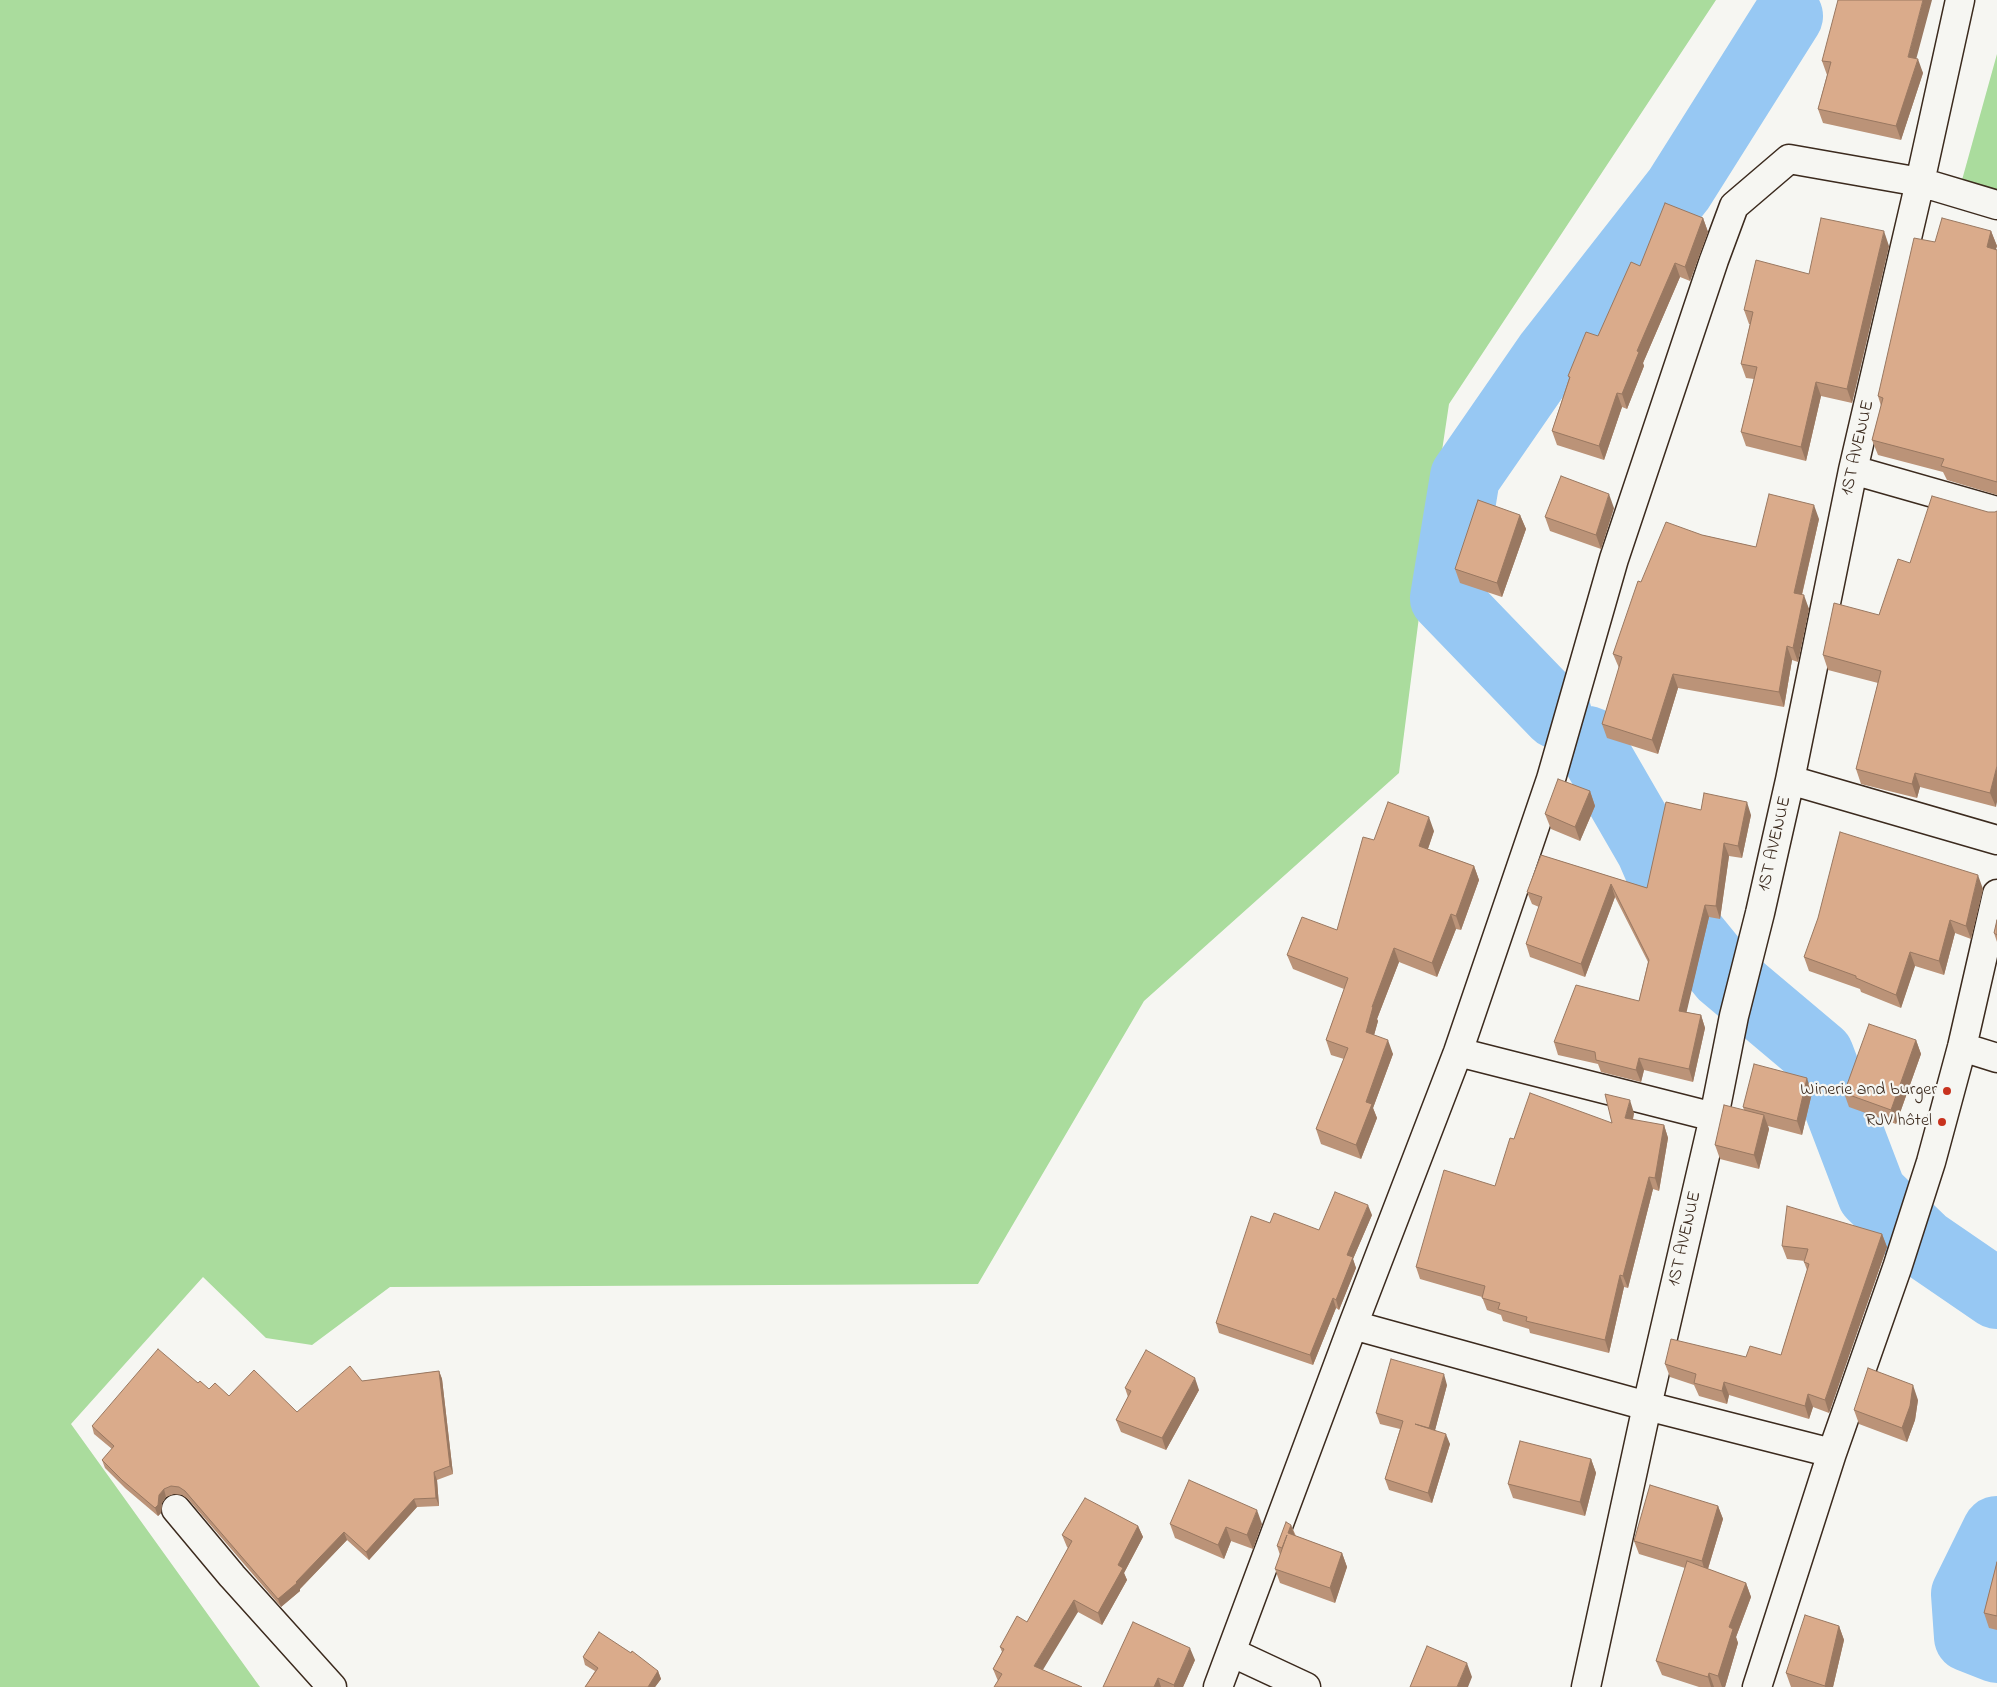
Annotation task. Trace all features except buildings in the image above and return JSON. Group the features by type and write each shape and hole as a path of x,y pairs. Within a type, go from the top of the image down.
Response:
{"street":[{"name":"1ST AVENUE","path":"1586,1687 1647,1406 1714,1117 1734,1016 1760,913 1790,780 1853,470 1960,0"},
{"path":"1218,1687 1353,1325 1458,1052 1552,779 1614,559 1714,260 1734,206 1789,159 1920,182 1997,205"},
{"path":"1853,470 1997,511"},
{"path":"1790,780 1997,840"},
{"path":"1757,1687 1832,1453 1932,1162 1962,1047 1997,894"},
{"path":"1962,1047 1997,1058"},
{"path":"1458,1052 1714,1117"},
{"path":"1353,1325 1647,1406 1832,1453"},
{"path":"176,1509 332,1687"},
{"path":"1231,1652 1306,1687"}],"green space":[{"path":"0,0 1716,0 1449,404 1430,531 1399,773 1144,1001 978,1284 390,1287 312,1345 266,1338 203,1277 71,1424 260,1687 0,1687"},
{"path":"1997,54 1997,190 1962,180"}],"waterway":[{"path":"1557,714 1445,598 1465,477 1550,354 1679,189 1788,16"},
{"path":"1588,741 1651,850 1684,926 1724,975 1819,1055 1872,1194 1924,1244 1997,1294"},
{"path":"1997,1531 1966,1594 1969,1637 1997,1648"}],"place":[{"name":"Winerie and burger","path":"1947,1091"},
{"name":"RJV hôtel","path":"1942,1122"}]}
